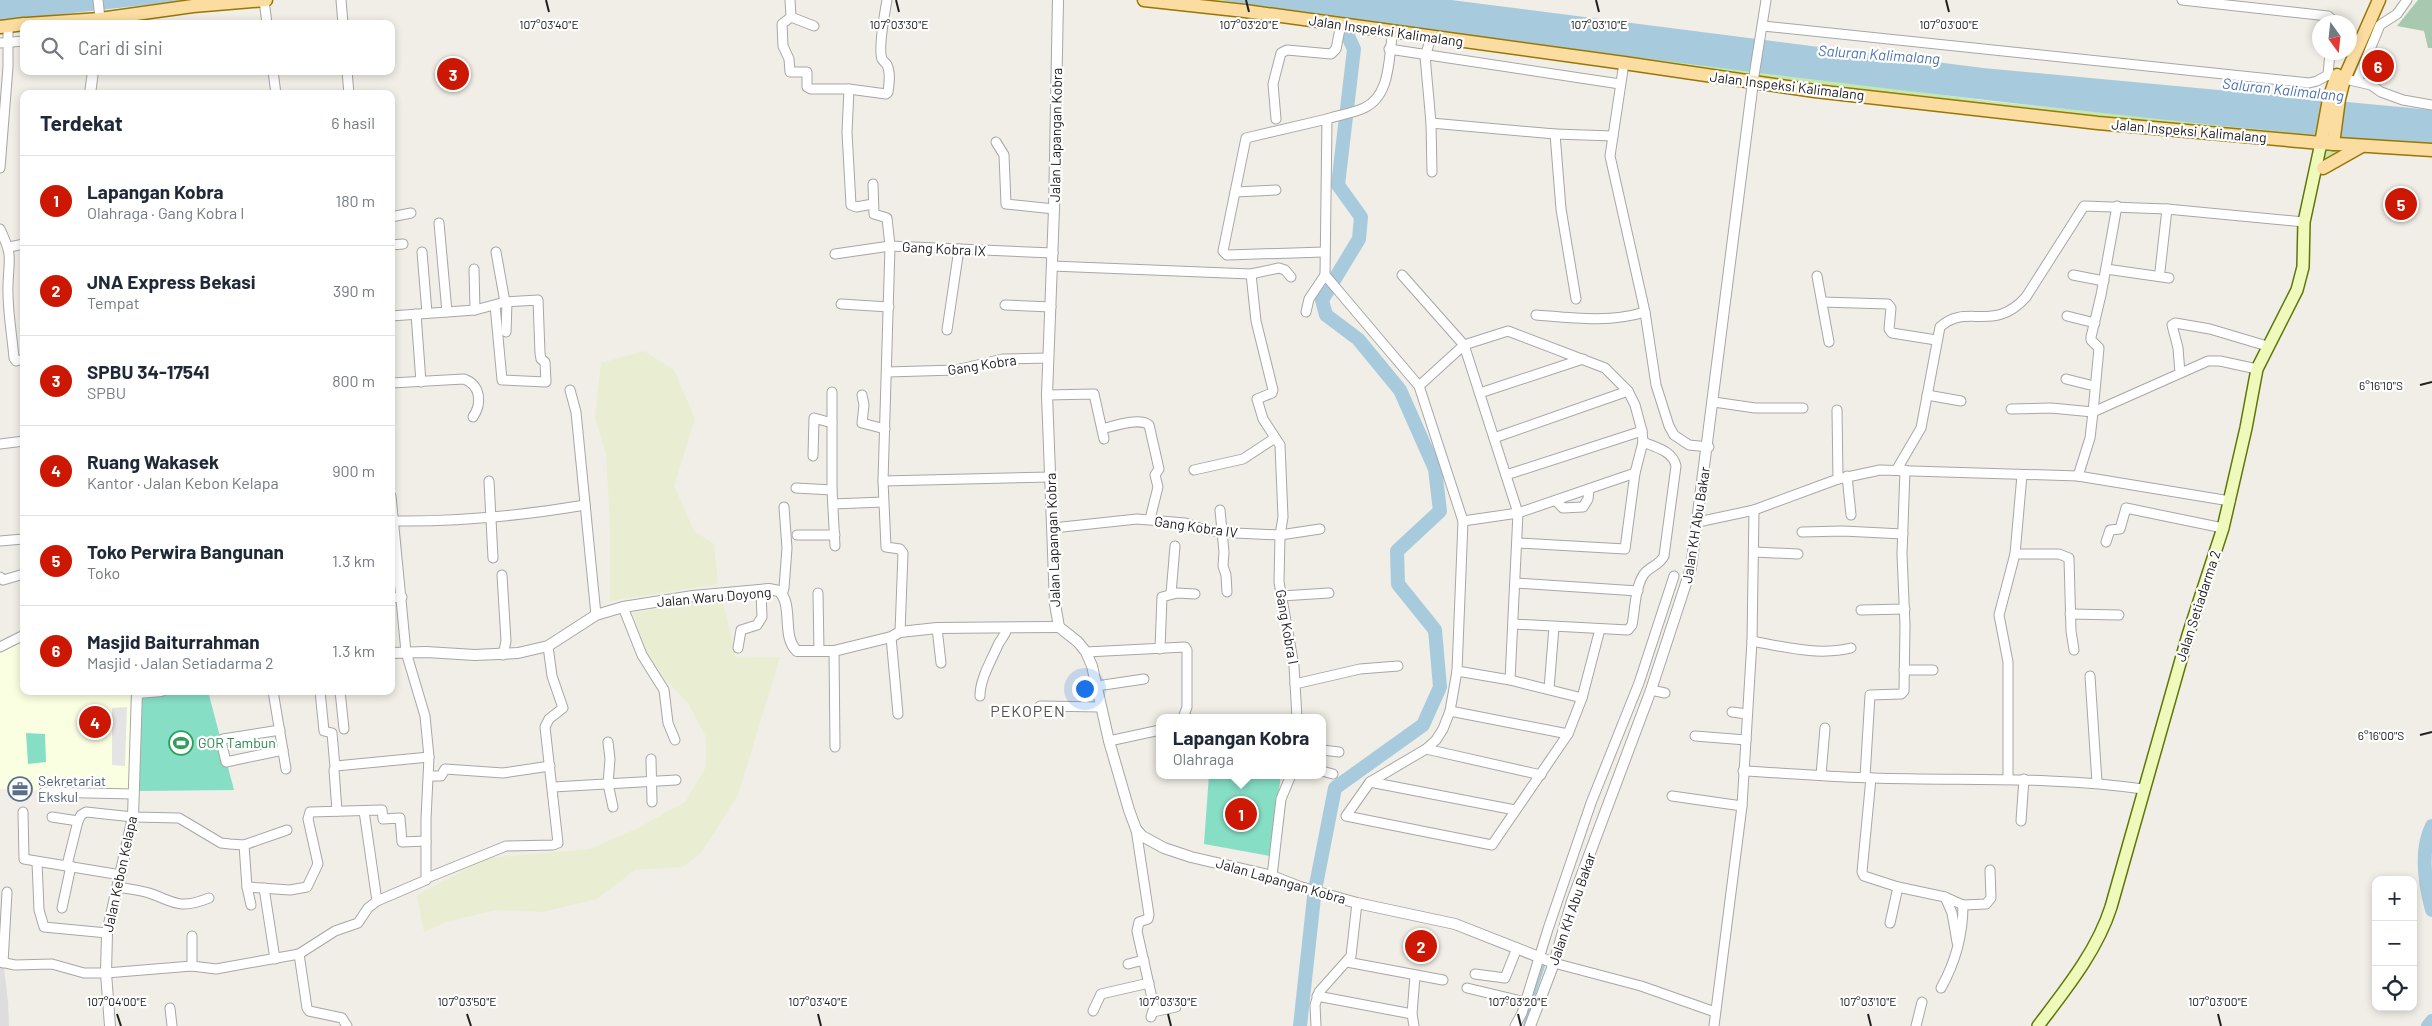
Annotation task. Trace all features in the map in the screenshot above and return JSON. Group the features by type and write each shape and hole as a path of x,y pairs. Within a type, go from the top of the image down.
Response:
{"main road":[{"path":"84,20 193,6 265,0"},
{"name":"Jalan Inspeksi Kalimalang","path":"1144,0 1341,24 1431,38 1754,79 1814,91 2098,123 2328,141 2362,146 2432,150"},
{"path":"2357,31 2371,0"},
{"name":"Jalan Setiadarma 2","path":"2341,78 2379,0"},
{"path":"4,26 20,24"},
{"name":"Jalan Setiadarma 2","path":"2038,1026 2067,988 2106,921 2193,620 2223,528 2257,369 2266,346 2297,290 2304,267 2304,222 2328,141 2334,99 2345,60"},
{"path":"2319,170 2362,146"}],"street":[{"path":"98,0 100,18"},
{"path":"265,0 267,20"},
{"path":"341,0 343,20"},
{"path":"790,0 790,17 782,24 783,46 789,59 790,72 807,72 808,89 849,89 886,94 888,92 888,67 882,59 882,23 887,0"},
{"name":"Jalan Lapangan Kobra","path":"1058,0 1053,254 1048,358 1055,604 1059,627 1078,642 1086,652 1092,666 1109,741 1136,829 1148,840 1178,853 1272,876 1300,887 1357,903 1446,921 1554,963"},
{"name":"Jalan KH Abu Bakar","path":"1530,1026 1554,963 1572,901 1622,770 1686,590 1698,522 1754,79 1766,0"},
{"path":"2182,0 2319,15"},
{"path":"2341,78 2380,25 2397,14 2407,0"},
{"path":"790,17 814,26"},
{"path":"1276,119 1273,84 1281,52 1288,50 1331,54 1336,49 1341,24"},
{"path":"0,168 8,67 4,43 4,26"},
{"path":"1763,26 2309,83 2341,78 2403,100 2432,105"},
{"path":"1324,252 1224,254 1234,192 1246,138 1352,112 1365,108 1375,101 1382,91 1393,32"},
{"path":"1431,38 1425,56 1431,123 1432,172"},
{"path":"4,43 20,41"},
{"path":"1389,49 1425,56 1620,84"},
{"path":"2333,60 2341,78"},
{"path":"1624,62 1610,150 1645,312 1656,384 1669,426 1683,442 1708,447"},
{"path":"91,90 92,75"},
{"path":"274,75 275,90"},
{"path":"347,75 349,90"},
{"path":"849,89 847,132 851,205 856,207 873,204"},
{"path":"1327,119 1324,252 1326,276 1419,386 1463,521 1457,671 1450,711 1443,729 1426,750 1370,782 1346,816 1488,845 1494,842 1568,734 1582,698 1600,629"},
{"path":"1431,123 1556,134 1613,136"},
{"path":"1556,134 1561,209 1576,299"},
{"path":"996,142 1004,155 1006,204 1054,209"},
{"path":"873,184 873,212 876,216 887,218 890,246 883,502 886,547 900,550 903,553 896,635 898,714"},
{"path":"1234,192 1276,190"},
{"path":"1990,870 1991,898 1986,904 1963,904 1945,897 1898,887 1868,878 1862,872 1868,778 1870,695 1903,693 1905,608 1901,470 1921,428 1936,340 1940,327 1954,317 1997,317 2015,308 2026,298 2084,206 2167,209 2304,222"},
{"path":"2078,476 2090,438 2099,348 2090,339 2104,280 2117,206"},
{"path":"2160,271 2167,209"},
{"path":"395,216 411,213"},
{"path":"439,223 448,312"},
{"path":"0,229 11,259 8,284 14,358 16,361 20,360"},
{"path":"395,245 403,244"},
{"path":"8,247 20,245"},
{"name":"Gang Kobra IX","path":"835,254 890,246 1053,254"},
{"path":"947,330 959,249"},
{"path":"422,252 427,313"},
{"path":"496,252 506,302 506,332"},
{"path":"1052,266 1251,274 1279,268 1285,270 1291,277"},
{"path":"474,269 475,310"},
{"path":"2106,269 2168,278"},
{"name":"Gang Kobra I","path":"1251,274 1256,321 1273,390 1272,393 1257,399 1257,402 1263,418 1280,445 1283,517 1280,535 1281,596 1292,651 1296,714"},
{"path":"1402,274 1464,345 1518,513 1519,543 1512,624 1510,680"},
{"path":"2073,275 2104,280"},
{"path":"1306,312 1309,299 1326,276"},
{"path":"1817,276 1829,342"},
{"path":"395,316 475,310 506,302 539,301 540,353 546,365 546,382 502,380 495,305"},
{"path":"1822,302 1888,304 1892,308 1889,329 1892,334 1936,340"},
{"path":"841,304 889,307"},
{"path":"1005,305 1051,307"},
{"path":"1536,315 1597,320 1631,316 1645,312"},
{"path":"416,314 421,382"},
{"path":"2067,316 2095,323"},
{"path":"2180,373 2178,348 2172,325 2174,323 2210,329 2266,346"},
{"path":"1419,386 1464,345 1508,331 1605,368 1628,391 1635,405 1642,431 1642,442 1635,473 1625,548 1519,543"},
{"name":"Gang Kobra","path":"887,372 956,370 1003,359 1048,358"},
{"path":"1480,393 1583,359"},
{"path":"2011,408 2051,408 2093,412 2208,362 2220,361 2257,369"},
{"path":"395,383 464,379 469,381 477,390 479,400 478,410 473,417"},
{"path":"2066,379 2094,386"},
{"path":"570,390 576,412 596,615"},
{"path":"1494,438 1628,391"},
{"path":"832,392 832,490 835,546"},
{"path":"1048,395 1094,394 1104,440"},
{"path":"862,395 864,405 862,423 885,429"},
{"path":"1927,395 1961,401"},
{"path":"1714,402 1755,408 1803,408"},
{"path":"1837,410 1838,479"},
{"path":"813,456 814,418 832,423"},
{"path":"1102,429 1133,422 1147,423 1149,425 1159,468 1155,475 1158,487 1150,519"},
{"path":"1506,475 1642,431"},
{"path":"1194,470 1243,458 1275,438"},
{"path":"0,444 20,442"},
{"path":"1512,624 1628,630 1632,625 1642,577 1647,570 1661,562 1664,556 1676,466 1674,458 1670,455 1642,442"},
{"path":"1698,522 1754,510 1847,476 1901,470 2078,476 2230,501"},
{"path":"1463,521 1518,513 1635,473"},
{"path":"2008,778 2008,662 1999,615 2015,554 2022,475"},
{"path":"1847,476 1851,515"},
{"path":"883,481 1051,477"},
{"path":"489,481 493,558"},
{"path":"796,488 832,490"},
{"path":"1556,500 1563,508 1583,507 1588,500 1589,489"},
{"path":"834,504 883,502"},
{"path":"395,521 464,521 585,505"},
{"path":"782,594 787,548 784,507"},
{"path":"2106,542 2110,530 2119,529 2126,508 2223,528"},
{"path":"1220,510 1224,552 1222,566 1226,575 1227,592"},
{"path":"1714,1026 1742,806 1752,642 1754,510"},
{"name":"Gang Kobra IV","path":"1053,528 1087,523 1150,519 1193,525 1205,530 1222,532 1280,535 1320,528"},
{"path":"1802,532 1844,531 1902,534"},
{"path":"797,535 835,535"},
{"path":"0,542 20,539"},
{"path":"1171,594 1175,546"},
{"path":"1754,552 1798,554"},
{"path":"2015,554 2067,556 2074,650"},
{"path":"395,557 402,596 406,652 425,716 430,757 426,841 427,878"},
{"path":"0,577 3,580 20,575"},
{"path":"502,575 506,641 503,655"},
{"path":"1515,1026 1525,1002 1588,812 1621,732 1674,576"},
{"path":"1516,584 1638,591"},
{"name":"Jalan Waru Doyong","path":"395,653 503,655 548,646 596,615 622,607 693,596 769,589 782,594 794,649 797,651 834,651 896,635 937,628 1059,627"},
{"path":"738,648 741,630 757,625 762,618 760,590"},
{"path":"818,593 819,651"},
{"path":"1281,596 1329,593"},
{"path":"1160,649 1160,601 1162,596 1195,594"},
{"path":"395,597 402,596"},
{"path":"622,607 642,655 664,690 668,723 675,740"},
{"path":"1861,610 1905,608"},
{"path":"2070,614 2119,615"},
{"path":"1549,689 1554,627"},
{"path":"937,628 941,663"},
{"path":"980,696 983,680 998,643 1005,637 1006,628"},
{"path":"0,647 20,637"},
{"path":"1752,642 1809,652 1838,651 1851,648"},
{"path":"7,892 1,962 15,965 52,964 74,971 106,973 192,966 216,969 299,954 335,931 358,923 368,908 377,901 427,878 506,846 556,844 558,840 545,727 548,719 563,708 552,676 548,646"},
{"path":"1086,652 1184,648 1187,650 1187,707 1184,714"},
{"path":"834,651 835,747"},
{"path":"1295,684 1360,669 1398,666"},
{"path":"1904,670 1932,670"},
{"path":"1457,671 1510,680 1582,698"},
{"path":"2090,676 2097,782"},
{"path":"1097,686 1144,679"},
{"path":"1651,690 1665,693"},
{"name":"Jalan Kebon Kelapa","path":"110,1026 106,973 107,933 133,817 137,695"},
{"path":"274,695 286,770"},
{"path":"320,695 324,731 332,733 337,811"},
{"path":"340,695 344,729"},
{"path":"1040,706 1101,707"},
{"path":"1450,711 1568,734"},
{"path":"1732,712 1748,714"},
{"path":"1822,774 1825,728"},
{"path":"280,730 223,738 221,741 226,762 283,750"},
{"path":"1109,741 1156,731"},
{"path":"1621,732 1633,738"},
{"path":"1695,736 1746,740"},
{"path":"608,742 610,758 608,784 613,807"},
{"path":"1326,750 1339,752"},
{"path":"1426,750 1541,775"},
{"path":"335,768 354,763 430,757"},
{"path":"651,759 652,802"},
{"path":"1608,764 1622,770"},
{"path":"429,776 441,776 446,769 504,773 550,766"},
{"path":"1743,771 1868,778 2008,778 2097,782 2143,789"},
{"path":"1326,772 1333,774"},
{"path":"1272,876 1281,799 1289,779"},
{"path":"2021,821 2024,779"},
{"path":"553,787 676,780"},
{"path":"1370,782 1515,810"},
{"path":"44,792 134,794"},
{"path":"1672,796 1742,806"},
{"path":"247,887 290,890 307,887 318,864 308,814 313,811 382,810 383,818 400,818 402,842 426,841"},
{"path":"364,811 377,901"},
{"path":"23,812 23,856 28,860 121,875"},
{"path":"62,908 78,821 81,815 86,812 133,817 179,818 221,843 244,844 286,830"},
{"path":"52,817 78,821"},
{"path":"1136,829 1149,915 1148,919 1139,922 1138,941 1149,983 1152,1015 1176,1007"},
{"path":"244,844 247,887 251,906"},
{"path":"37,862 39,910 44,927 107,933"},
{"path":"118,887 149,893 174,904 195,903 209,898"},
{"path":"1890,924 1898,887"},
{"path":"264,888 275,959"},
{"path":"1945,897 1952,913 1957,946"},
{"path":"1316,1026 1314,1005 1317,996 1351,956 1357,903"},
{"path":"1941,988 1952,967 1963,922 1963,904"},
{"path":"192,936 192,966"},
{"path":"1475,974 1505,978 1517,948"},
{"path":"299,954 306,1003 309,1011 337,1016 344,1020 347,1026"},
{"path":"1128,964 1144,960"},
{"path":"1347,962 1442,980"},
{"path":"1554,963 1641,986 1715,1012"},
{"path":"1414,1026 1412,1014 1415,976"},
{"path":"1093,1011 1101,994 1149,983"},
{"path":"1467,988 1525,1002"},
{"path":"1317,996 1412,1014"},
{"path":"1916,1026 1922,1002"},
{"path":"170,1008 172,1026"}],"shaded area":[{"path":"2418,0 2432,0 2432,48 2428,48 2424,31 2397,26"},
{"path":"2370,60 2389,61 2388,71 2367,70"},
{"path":"644,351 674,370 695,419 674,486 694,531 714,544 718,584 610,601 610,523 606,454 595,418 601,363"},
{"path":"722,597 736,658 780,657 738,795 701,853 683,867 635,870 597,899 543,912 497,910 449,921 424,932 417,895 487,858 590,849 640,827 685,802 706,767 706,737 688,703 664,678 645,650 633,613"},
{"path":"20,637 20,695 137,695 134,794 0,789 0,647"},
{"path":"127,707 125,766 112,765 112,708"},
{"path":"0,935 8,1002 9,1026 0,1026"}],"green space":[{"path":"1144,0 1218,0 1988,101 2432,146 2362,146 2323,168 2321,144 1734,80"},
{"name":"GOR Tambun","path":"141,695 209,695 234,790 138,791"},
{"path":"26,733 45,734 46,762 28,764"},
{"path":"1209,779 1280,779 1270,856 1204,844"}],"water":[{"path":"0,0 191,0 0,21"},
{"name":"Saluran Kalimalang","path":"1219,0 1451,0 1983,68 2432,110 2432,146 2128,116 1824,81 1521,42"}],"waterway":[{"path":"1316,885 1335,788 1423,725 1440,687 1435,630 1398,584 1397,551 1440,511 1435,469 1400,390 1358,339 1326,315 1322,300 1359,239 1361,217 1338,185 1354,49 1347,34"},
{"path":"2432,826 2428,835 2425,856 2427,889 2432,910"},
{"path":"1300,1026 1314,897"},
{"path":"1524,1026 1544,965"},
{"path":"2428,1026 2432,1021"}],"place":[{"name":"Masjid Baiturrahman","path":"2378,66"},
{"name":"SPBU 34-17541","path":"453,74"},
{"name":"Toko Perwira Bangunan","path":"2401,204"},
{"name":"Ruang Wakasek","path":"95,722"},
{"name":"GOR Tambun","path":"181,743"},
{"name":"Sekretariat Ekskul","path":"20,789"},
{"name":"Lapangan Kobra","path":"1241,814"},
{"name":"JNA Express Bekasi","path":"1421,946"}],"district":[{"name":"PEKOPEN","path":"1028,711"}]}
